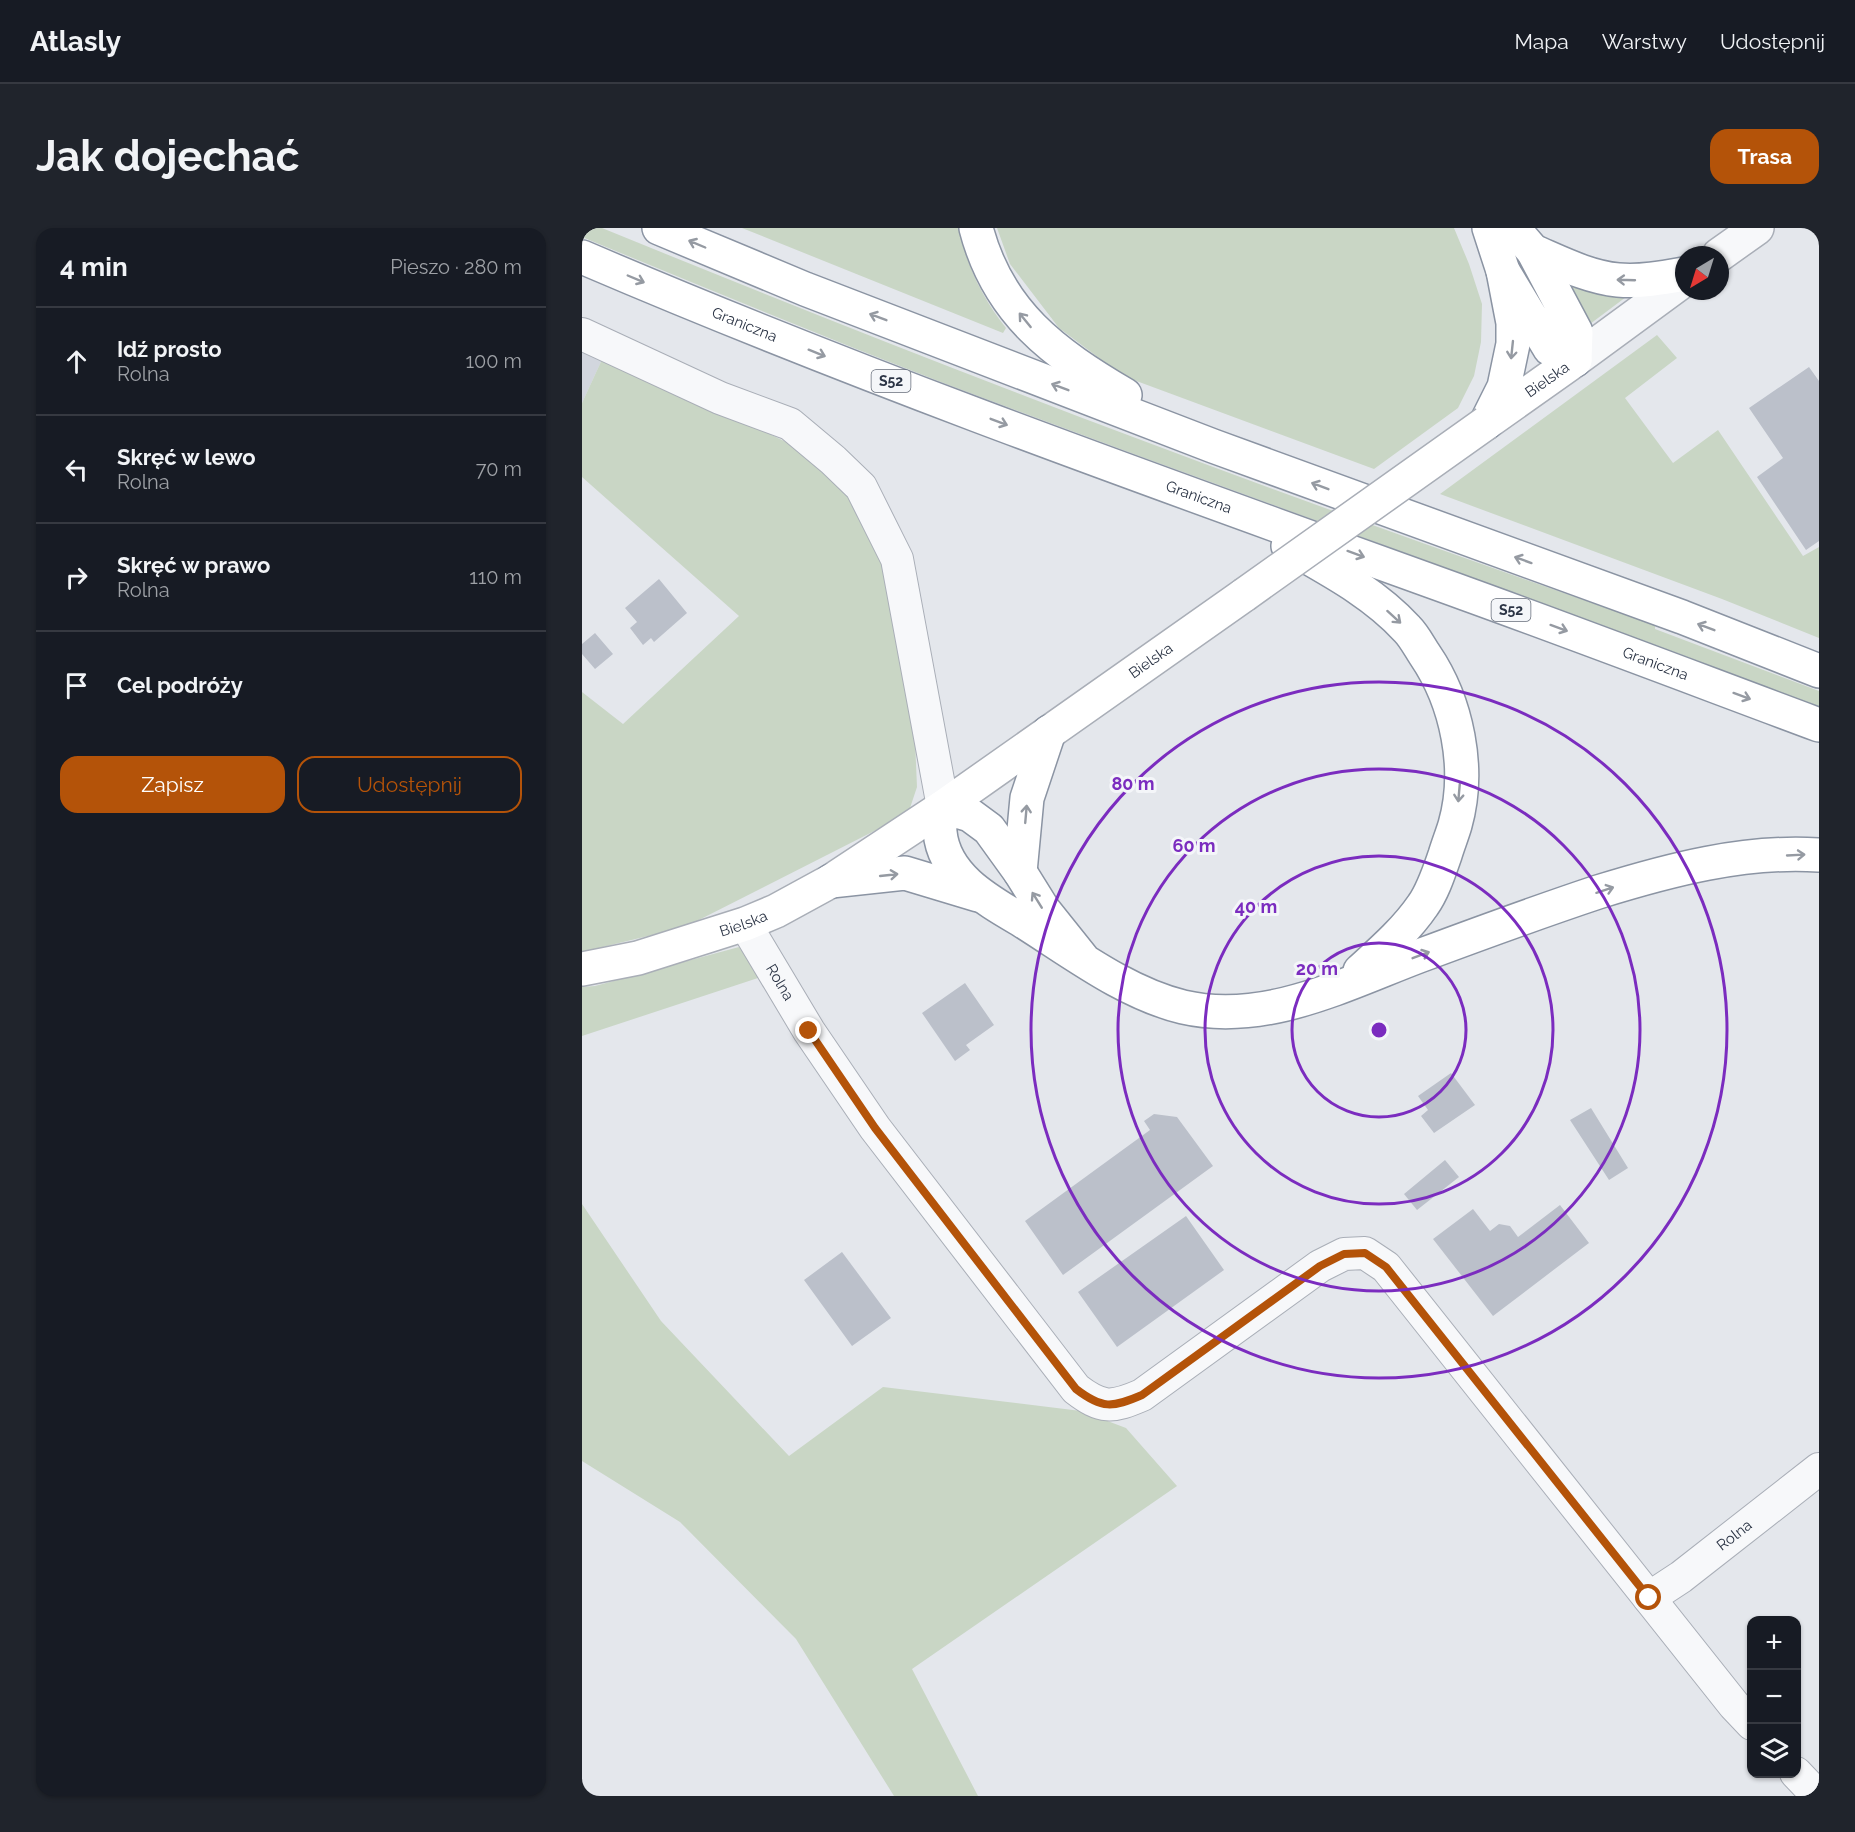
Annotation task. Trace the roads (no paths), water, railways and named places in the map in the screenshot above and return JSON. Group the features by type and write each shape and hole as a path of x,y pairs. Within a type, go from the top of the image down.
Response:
{"main road":[{"path":"658,228 805,289 1213,446 1682,617 1819,671"},
{"path":"976,228 981,248 1011,302 1029,326 1056,351 1089,374 1213,446"},
{"path":"1486,423 1504,387 1513,344 1513,324 1503,271 1489,228"},
{"path":"1503,271 1550,349 1575,360 1576,332 1523,240"},
{"path":"1523,240 1584,273 1618,280 1650,280 1675,276"},
{"name":"Graniczna","path":"582,256 698,306 833,359 1202,498 1469,594 1819,725"},
{"name":"Bielska","path":"582,969 638,958 746,924 776,911 831,880 943,807 1575,360"},
{"path":"1202,498 1341,576 1376,600 1408,630 1432,666 1451,706 1460,741 1461,790 1456,823 1439,871 1423,904 1395,939 1347,983"},
{"path":"1020,872 1027,798 1049,732"},
{"path":"1083,959 1043,909 1020,872 988,829 970,814 943,807 940,830 943,847 951,866 981,896 1120,983 1185,1008 1230,1012 1270,1009 1316,996 1514,920 1678,869 1735,859 1819,855"},
{"path":"831,880 905,873 981,896"}],"street":[{"path":"1729,248 1757,228"},
{"name":"Bielska","path":"1575,360 1675,287"},
{"path":"582,334 720,398 790,424 861,487 897,559 943,807"},
{"name":"Rolna","path":"746,924 809,1031 875,1128 1076,1389 1089,1399 1104,1406 1122,1404 1142,1395 1320,1266 1344,1254 1365,1253 1386,1267 1747,1719"},
{"name":"Rolna","path":"1649,1598 1681,1577 1819,1469"},
{"path":"1801,1777 1818,1796"}]}
